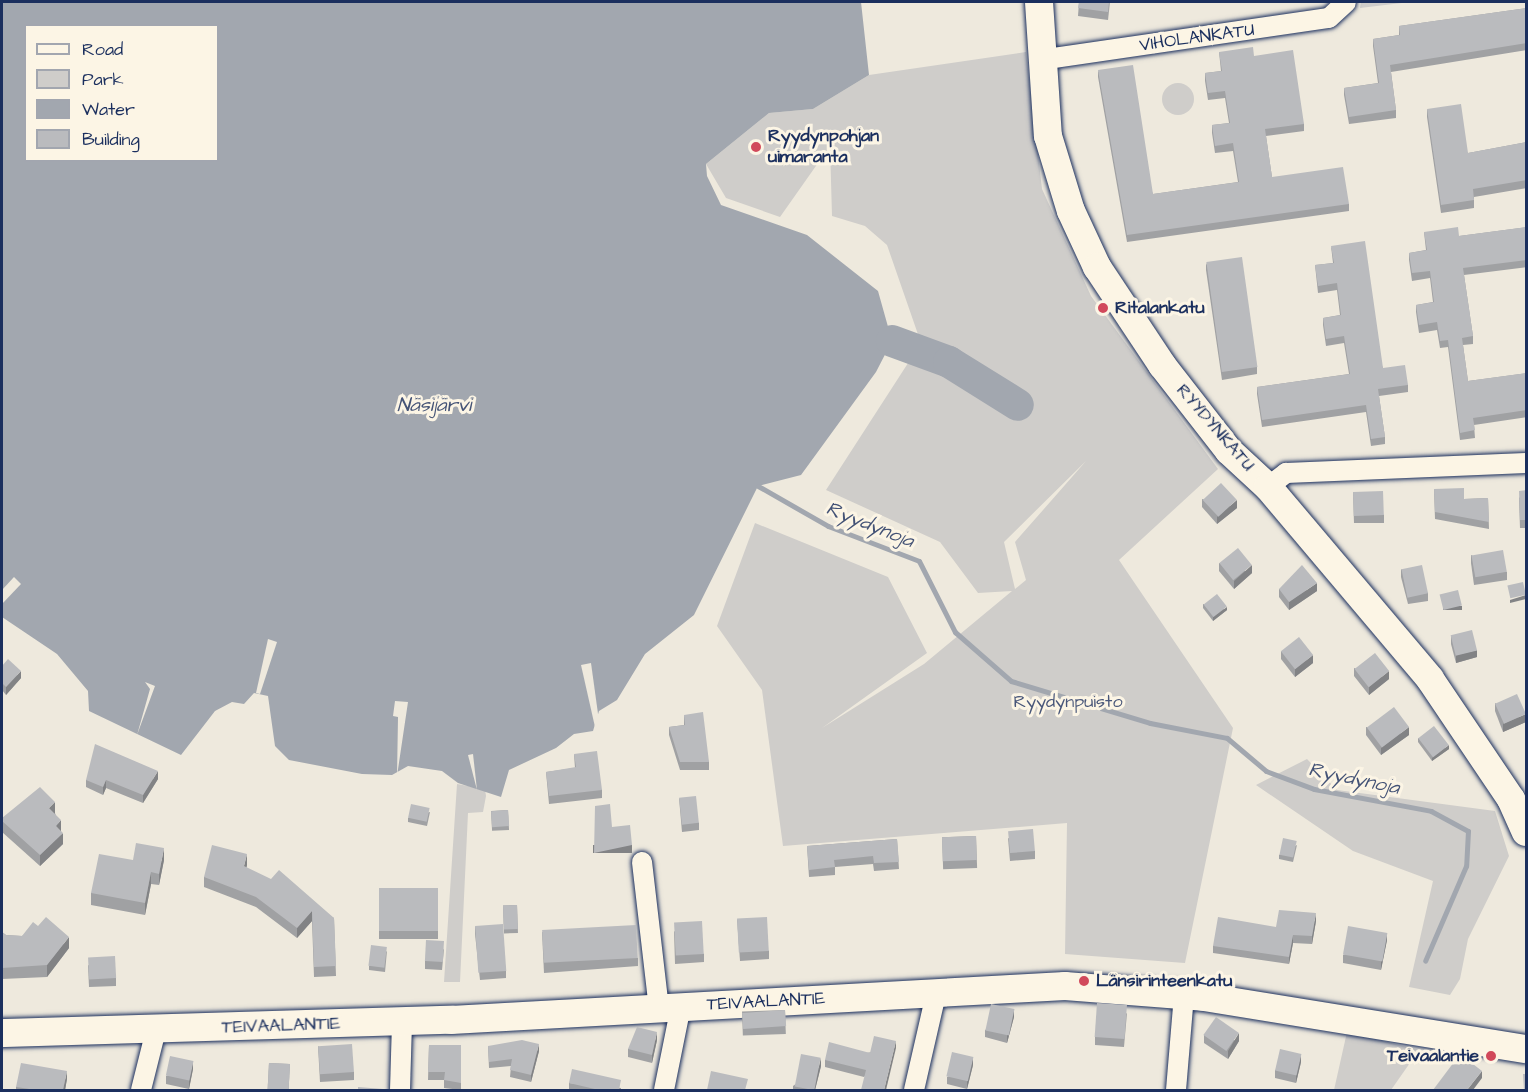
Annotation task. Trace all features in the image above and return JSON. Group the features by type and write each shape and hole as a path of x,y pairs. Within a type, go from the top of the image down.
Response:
{"main road":[{"name":"RYYDYNKATU","path":"1038,2 1040,60 1058,175 1097,267 1202,417 1268,487 1430,679 1511,799 1527,832"},
{"name":"TEIVAALANTIE","path":"2,1033 402,1022 1065,986 1184,995 1527,1049"}],"street":[{"name":"VIHOLANKATU","path":"1040,60 1329,18 1346,2"},
{"path":"1268,487 1286,474 1527,463"},
{"path":"642,862 670,1007 664,1090"},
{"path":"914,1090 936,994"},
{"path":"1176,1090 1184,995"},
{"path":"400,1090 402,1022"},
{"path":"141,1090 156,1030"}],"green space":[{"path":"1361,2 1410,2 1360,8"},
{"name":"Ryydynpuisto","path":"1026,52 1042,189 1091,296 1218,469 1119,560 1233,728 1185,963 1065,954 1067,823 783,846 762,690 717,626 755,523 888,577 927,653 822,728 924,664 1012,591 978,593 940,542 826,490 921,343 887,245 865,226 832,216 830,146 780,217 726,198 706,164 769,113 813,109 869,75","holes":["1086,461 1015,542 1026,580 1015,589 1004,542"]},
{"path":"1178,83 1189,88 1194,99 1189,110 1178,115 1167,110 1162,99 1167,88"},
{"path":"1307,759 1337,790 1495,811 1509,856 1468,939 1460,979 1450,995 1409,987 1433,881 1353,851 1256,785"},
{"path":"457,784 485,789 486,796 483,812 468,813 460,982 444,982"},
{"path":"1347,1032 1419,1050 1391,1090 1334,1090"}],"water":[{"name":"Näsijärvi","path":"2,2 861,2 869,75 813,109 769,113 706,164 707,176 721,205 807,235 878,291 892,341 876,372 801,475 758,486 694,615 645,654 617,700 599,711 593,731 574,734 556,748 509,770 501,797 458,783 442,771 408,766 392,775 362,774 289,760 275,746 268,696 254,693 244,704 232,702 215,711 181,755 89,711 88,691 57,654 2,617"}],"pier":[{"path":"14,577 21,584 2,604 2,590"},
{"path":"268,639 277,642 260,694 256,693"},
{"path":"591,663 599,721 595,727 581,665"},
{"path":"145,682 155,686 137,735 150,689"},
{"path":"395,701 408,702 397,776 398,717 393,716"},
{"path":"473,754 477,790 468,755"}],"building":[{"path":"1079,2 1109,2 1108,12 1078,8"},
{"path":"1527,8 1527,43 1390,65 1396,110 1349,117 1344,88 1379,83 1373,39 1400,35 1399,26"},
{"path":"1253,47 1254,56 1293,50 1304,124 1265,129 1272,177 1343,167 1349,204 1127,235 1098,70 1133,65 1153,194 1239,182 1233,143 1215,146 1212,125 1230,123 1225,91 1208,93 1205,73 1222,71 1219,52"},
{"path":"1461,104 1468,153 1527,142 1527,180 1473,189 1474,200 1441,205 1427,109"},
{"path":"1458,227 1459,236 1527,227 1527,260 1463,268 1473,336 1462,338 1468,381 1527,373 1527,410 1473,418 1475,430 1460,433 1448,340 1440,341 1437,322 1419,325 1416,305 1434,302 1430,271 1412,273 1409,253 1427,250 1424,232"},
{"path":"1365,241 1383,368 1405,365 1408,385 1378,389 1385,437 1371,439 1366,405 1262,420 1257,387 1350,374 1344,336 1326,339 1323,318 1341,315 1337,283 1318,286 1315,265 1334,263 1331,246"},
{"path":"1242,257 1257,367 1222,372 1206,262"},
{"path":"1221,483 1237,500 1218,517 1203,500"},
{"path":"1464,488 1464,499 1488,498 1489,522 1435,512 1434,489"},
{"path":"1527,490 1527,520 1520,520 1519,491"},
{"path":"1383,491 1384,515 1354,516 1353,492"},
{"path":"1238,548 1252,565 1233,580 1219,563"},
{"path":"1503,550 1507,572 1475,577 1471,556"},
{"path":"1302,565 1317,583 1289,602 1279,589"},
{"path":"1422,565 1428,593 1407,598 1401,569"},
{"path":"1523,582 1526,595 1510,598 1507,586"},
{"path":"1458,590 1462,606 1443,610 1440,595"},
{"path":"1217,594 1227,607 1213,617 1204,604"},
{"path":"1472,630 1477,650 1456,656 1451,635"},
{"path":"1299,637 1313,655 1295,669 1281,651"},
{"path":"1375,653 1389,671 1369,687 1355,669"},
{"path":"8,659 21,671 6,687 2,683 2,666"},
{"path":"1517,694 1526,714 1504,724 1495,704"},
{"path":"1394,707 1409,727 1382,747 1367,727"},
{"path":"703,712 709,762 680,762 669,727 685,725 684,715"},
{"path":"1434,726 1449,745 1433,757 1418,738"},
{"path":"95,744 158,771 143,795 106,780 103,787 86,780"},
{"path":"597,751 602,790 549,796 546,772 576,767 574,754"},
{"path":"40,787 55,802 49,808 61,820 56,826 63,833 40,855 2,821 2,818"},
{"path":"696,796 699,823 682,825 679,798"},
{"path":"411,804 430,808 427,822 408,818"},
{"path":"610,804 612,827 630,825 632,845 594,853 595,806"},
{"path":"508,810 509,826 492,827 491,811"},
{"path":"1033,829 1035,851 1010,853 1008,831"},
{"path":"976,836 977,860 943,861 942,837"},
{"path":"1283,838 1297,841 1293,858 1279,855"},
{"path":"897,839 899,862 874,863 873,856 834,860 835,867 809,870 807,846"},
{"path":"136,843 164,848 159,874 151,872 145,903 91,893 99,854 133,860"},
{"path":"212,845 247,854 244,866 271,879 279,870 334,918 336,966 314,967 312,911 297,928 256,897 204,877"},
{"path":"379,888 438,888 438,931 379,931"},
{"path":"503,905 517,905 518,929 504,929"},
{"path":"1279,910 1316,913 1312,936 1293,935 1289,957 1213,946 1218,917 1276,927"},
{"path":"46,917 69,937 47,965 2,968 2,932 6,935 22,936 33,922 38,926"},
{"path":"767,917 769,951 739,953 737,919"},
{"path":"702,921 704,954 676,955 674,922"},
{"path":"503,924 506,971 478,973 475,926"},
{"path":"636,925 638,958 544,963 542,930"},
{"path":"1348,926 1387,933 1382,962 1343,955"},
{"path":"426,940 444,941 443,962 425,961"},
{"path":"371,945 387,947 384,968 368,966"},
{"path":"115,956 116,978 89,979 88,957"},
{"path":"1097,1003 1127,1005 1125,1039 1095,1037"},
{"path":"991,1004 1014,1009 1009,1035 985,1030"},
{"path":"785,1010 786,1026 743,1029 742,1013"},
{"path":"1216,1017 1239,1033 1226,1051 1203,1035"},
{"path":"637,1027 657,1032 652,1055 628,1049"},
{"path":"874,1036 896,1041 884,1090 861,1090 866,1070 825,1060 829,1042 870,1053"},
{"path":"522,1040 539,1044 531,1075 510,1070 512,1059 489,1062 488,1046"},
{"path":"352,1044 354,1072 320,1074 318,1046"},
{"path":"429,1045 461,1045 461,1083 444,1080 445,1072 428,1072"},
{"path":"1280,1049 1301,1054 1296,1075 1275,1070"},
{"path":"952,1052 973,1057 968,1081 946,1076"},
{"path":"801,1054 821,1058 814,1090 795,1086"},
{"path":"1460,1054 1482,1071 1467,1090 1433,1090"},
{"path":"170,1056 193,1061 189,1081 166,1076"},
{"path":"21,1063 67,1071 63,1090 16,1087"},
{"path":"269,1063 290,1064 289,1090 268,1089"},
{"path":"572,1069 621,1080 619,1090 599,1090 569,1083"},
{"path":"711,1071 748,1079 745,1090 707,1090"},
{"path":"1523,1074 1527,1074 1527,1090 1524,1090"},
{"path":"358,1087 383,1089 383,1090 358,1090"}],"waterway":[{"path":"892,341 949,362 1018,405"},
{"name":"Ryydynoja","path":"758,486 828,526 919,561 955,632 1011,681 1150,723 1227,738 1266,771 1314,789 1431,811 1468,831 1466,866 1425,961"}],"place":[{"name":"Ryydynpohjan uimaranta","path":"756,147"},
{"name":"Ritalankatu","path":"1103,308"},
{"name":"Länsirinteenkatu","path":"1084,981"},
{"name":"Teivaalantie","path":"1491,1056"}]}
